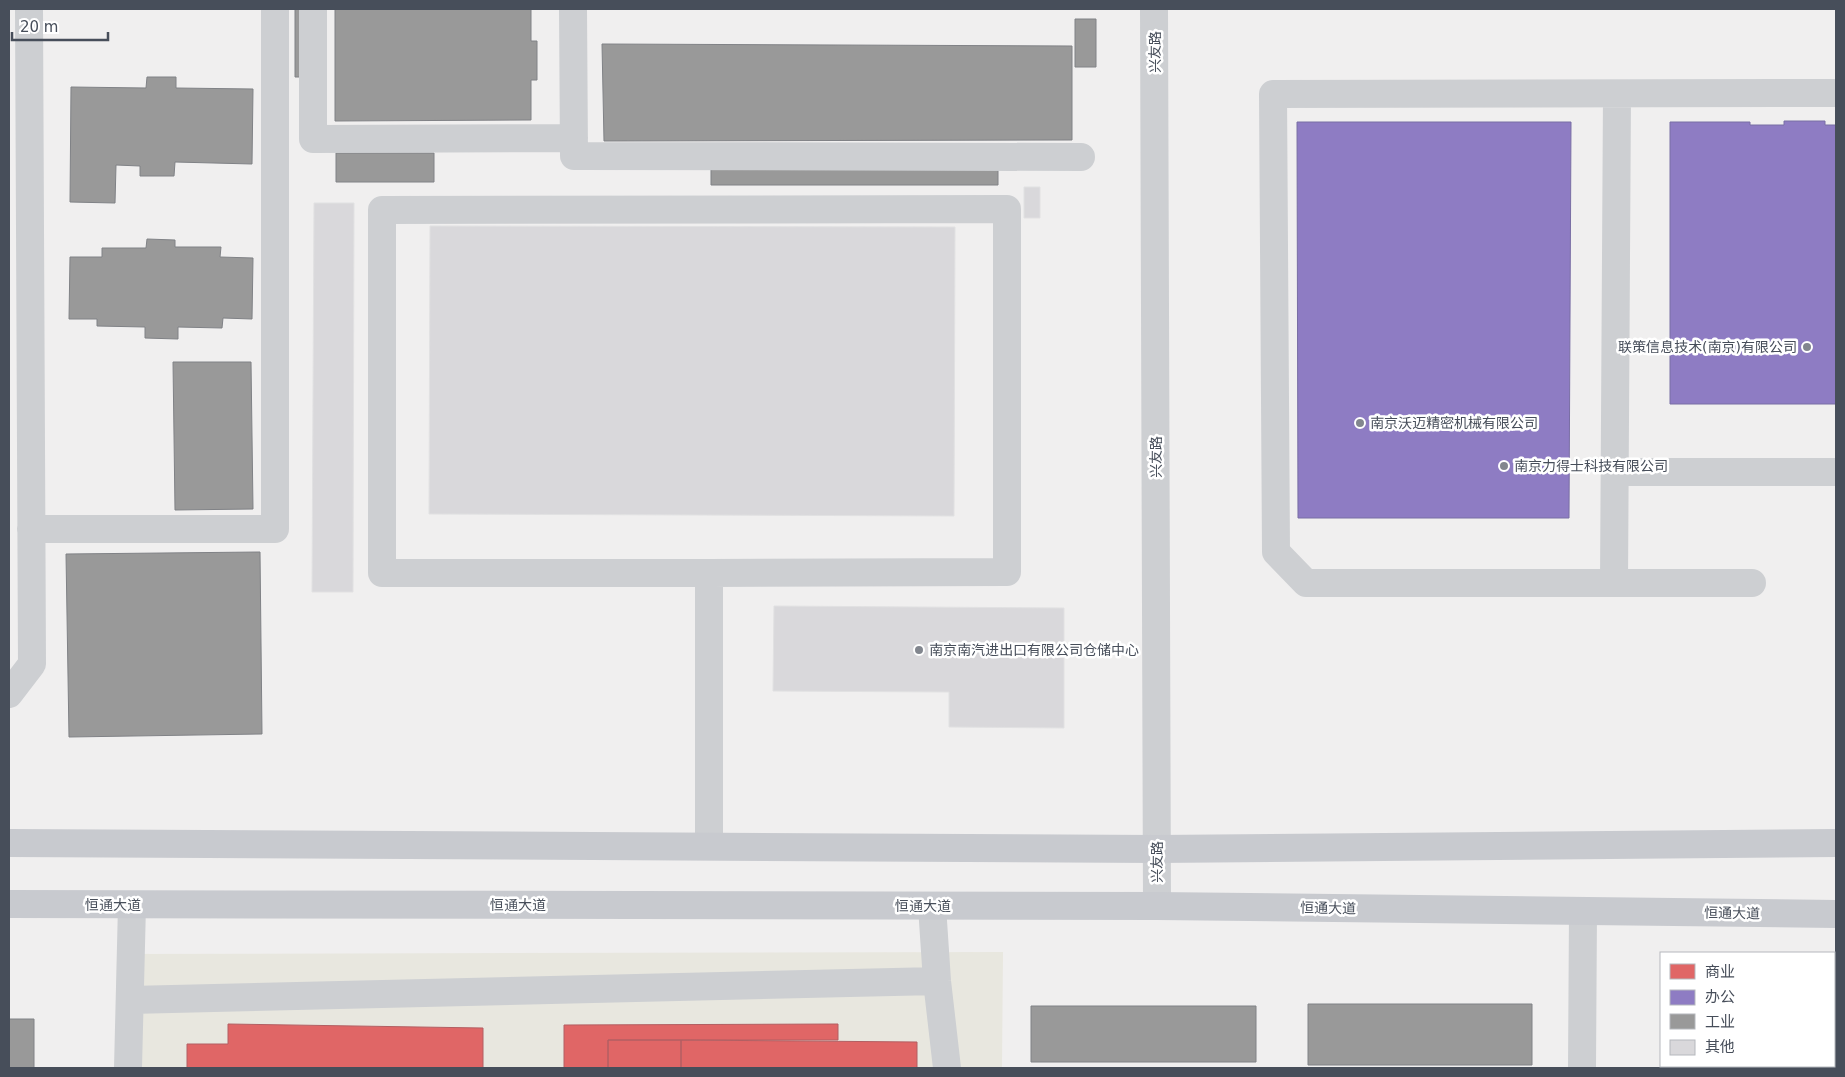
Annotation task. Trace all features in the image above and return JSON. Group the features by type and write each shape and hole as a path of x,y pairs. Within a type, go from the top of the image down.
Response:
{"main road":[{"path":"9,843 1157,849 1836,843"},
{"name":"恒通大道","path":"9,904 1157,906 1836,914"}],"street":[{"path":"9,694 32,664 31,529 19,182 19,69 29,9"},
{"path":"31,529 276,529 275,9"},
{"path":"313,9 313,139 574,138"},
{"path":"574,9 574,156 1081,157"},
{"name":"兴友路","path":"1154,9 1157,906"},
{"path":"1752,584 1306,583 1276,552 1273,94 1836,94"},
{"path":"1614,584 1617,94"},
{"path":"1007,209 1007,572 709,573 382,573 382,210 1007,209"},
{"path":"1614,472 1836,472"},
{"path":"709,573 709,846"},
{"path":"128,1068 132,905"},
{"path":"932,906 936,981 947,1068"},
{"path":"1582,1068 1584,911"},
{"path":"130,1000 936,981"}],"shaded area":[{"path":"1003,952 1002,1068 116,1068 117,954"}],"building: 商业":[{"path":"228,1024 483,1028 483,1068 187,1068 187,1044 228,1044"},
{"path":"838,1024 838,1040 608,1040 608,1068 564,1068 564,1025"},
{"path":"608,1040 681,1040 681,1068 608,1068"},
{"path":"681,1040 917,1042 917,1068 681,1068"}],"building: 办公":[{"path":"1784,121 1825,121 1825,125 1836,125 1836,404 1670,404 1670,122 1750,122 1750,125 1784,125"},
{"path":"1297,122 1571,122 1569,518 1298,518"}],"building: 工业":[{"path":"295,9 309,9 309,77 295,77"},
{"path":"335,9 531,9 531,41 537,41 537,80 531,80 531,120 335,121"},
{"path":"1075,19 1096,19 1096,67 1075,67"},
{"path":"602,44 1072,46 1072,140 604,141"},
{"path":"147,77 176,77 176,88 253,89 252,164 175,162 174,176 140,176 140,166 116,165 115,203 70,202 71,87 146,88"},
{"path":"336,153 434,153 434,182 336,182"},
{"path":"711,167 998,167 998,185 711,185"},
{"path":"147,239 175,240 175,247 221,247 220,257 253,258 252,319 223,318 222,328 178,327 178,339 145,338 145,327 97,326 97,319 69,319 70,257 102,257 102,248 146,248"},
{"path":"173,362 251,362 253,509 175,510"},
{"path":"260,552 262,734 69,737 66,554"},
{"path":"1308,1004 1532,1004 1532,1065 1308,1065"},
{"path":"1031,1006 1256,1006 1256,1062 1031,1062"},
{"path":"9,1019 34,1019 34,1068 9,1068"}],"building: 其他":[{"path":"1024,187 1040,187 1040,218 1024,218"},
{"path":"314,203 354,203 353,592 312,592"},
{"path":"430,226 955,227 954,516 429,514"},
{"name":"南京南汽进出口有限公司仓储中心","path":"774,606 1064,608 1064,728 949,727 949,692 773,691"}],"place":[{"name":"联策信息技术(南京)有限公司","path":"1807,347"},
{"name":"南京沃迈精密机械有限公司","path":"1360,423"},
{"name":"南京力得士科技有限公司","path":"1504,466"},
{"name":"南京南汽进出口有限公司仓储中心","path":"919,650"}]}
